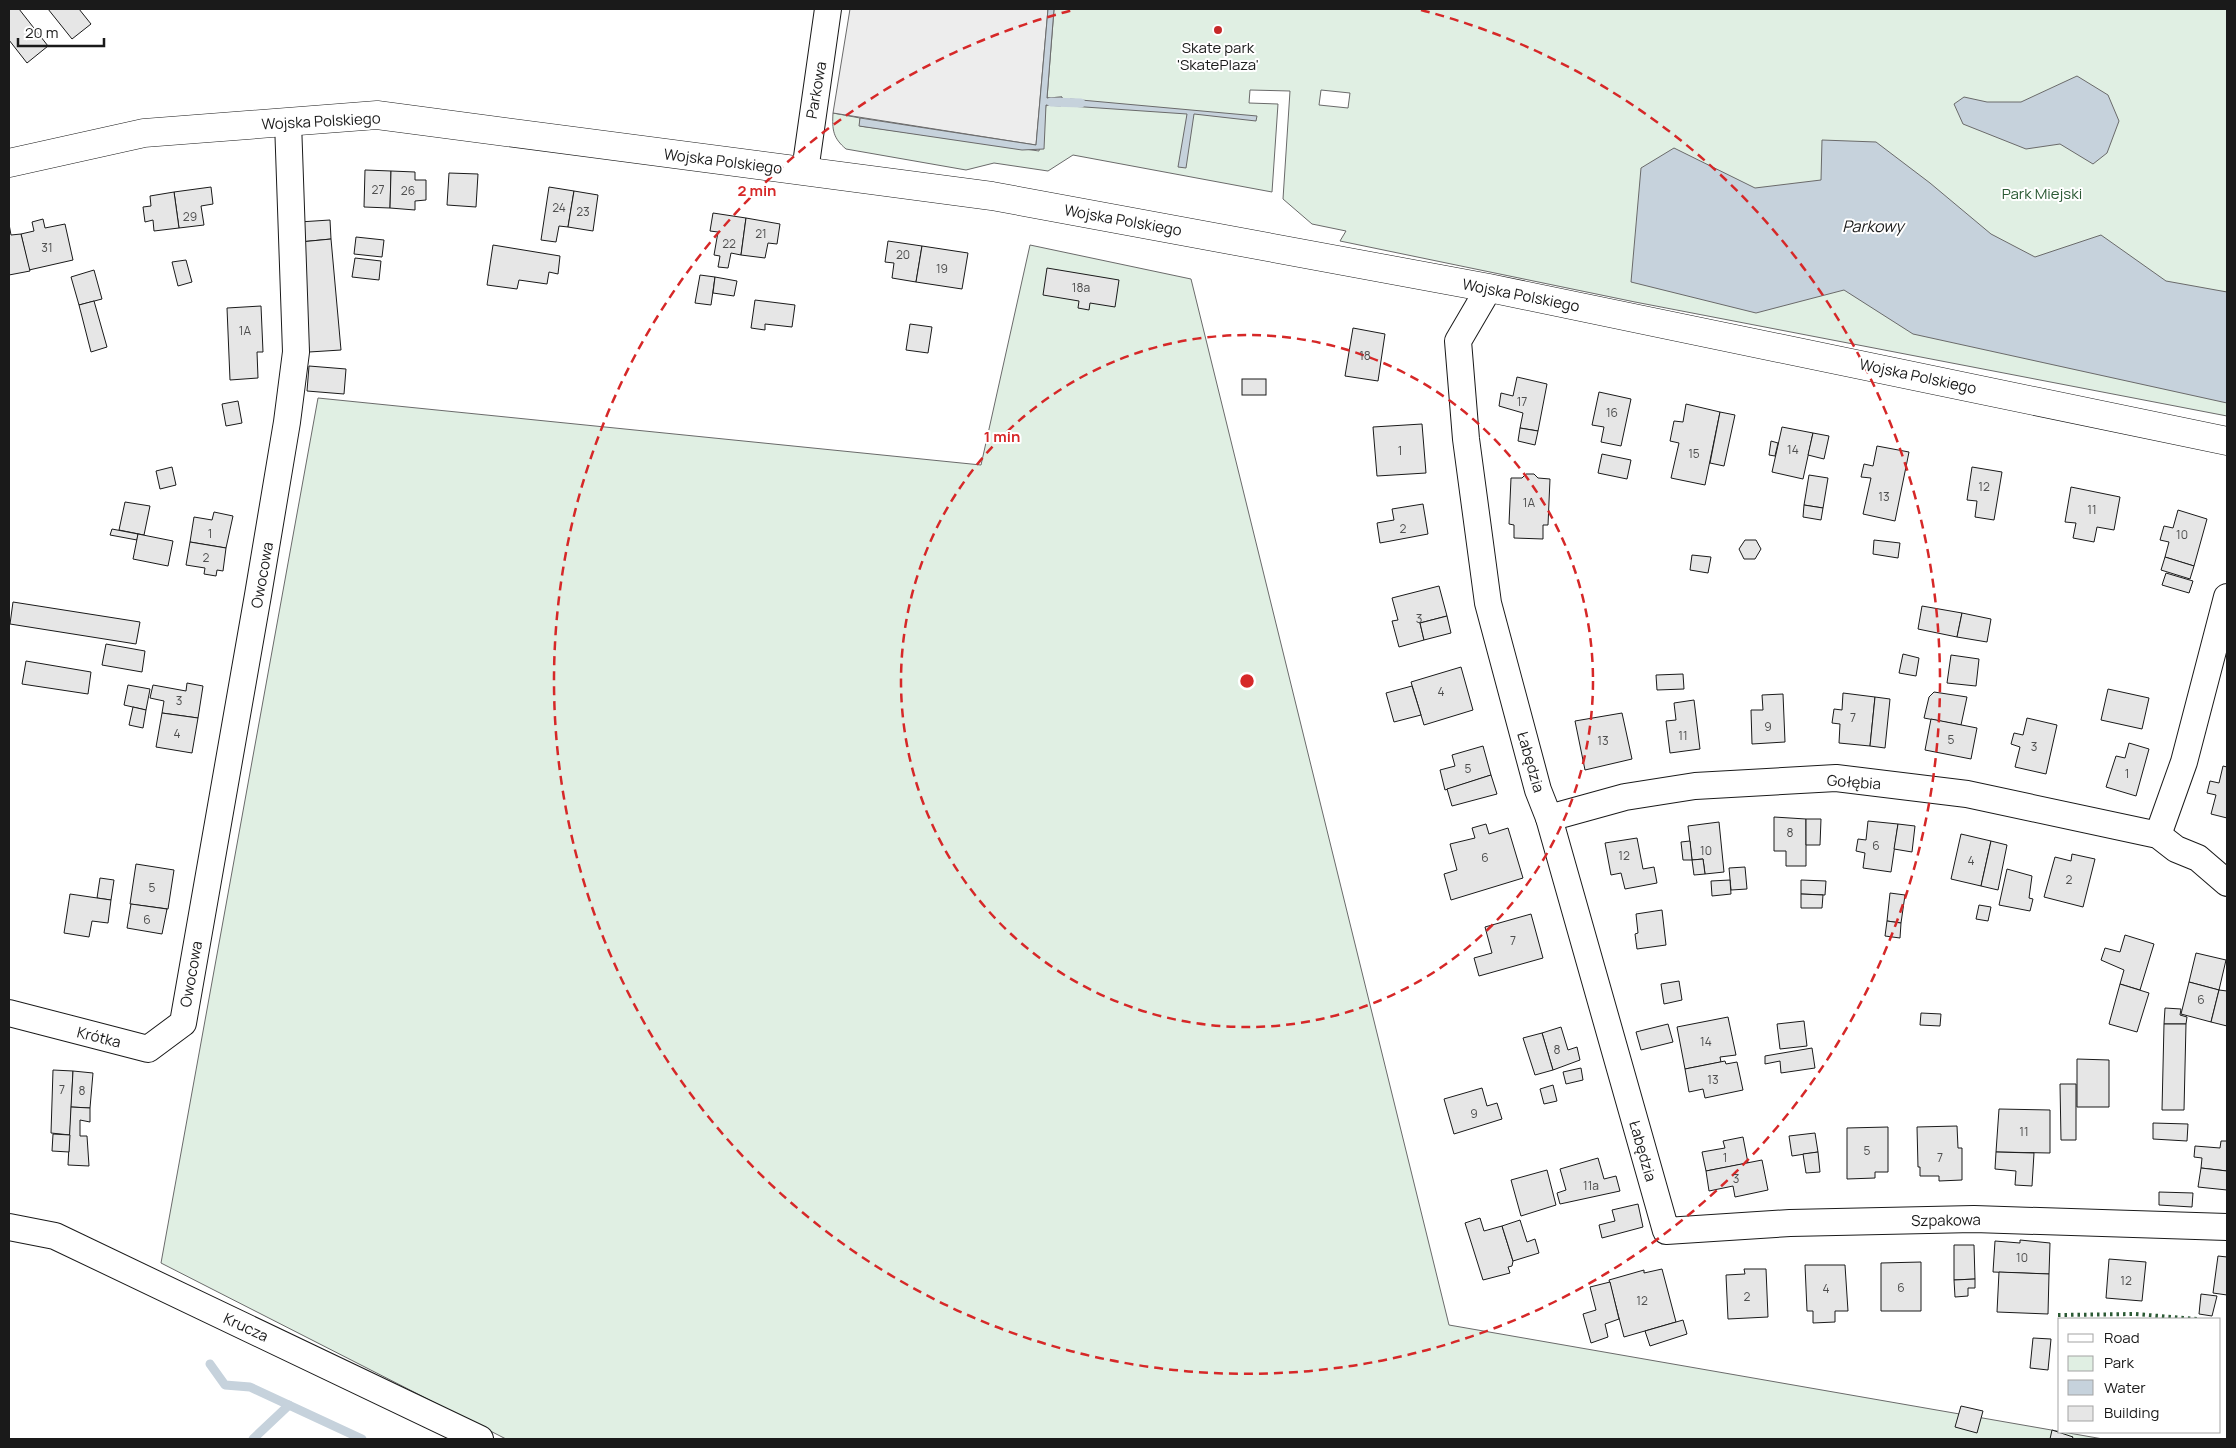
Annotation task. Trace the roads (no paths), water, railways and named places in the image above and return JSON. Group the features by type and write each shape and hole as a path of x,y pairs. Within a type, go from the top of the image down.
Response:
{"street":[{"name":"Parkowa","path":"805,171 828,9"},
{"name":"Wojska Polskiego","path":"9,163 144,133 377,115 992,196 1489,288 2227,440"},
{"name":"Owocowa","path":"183,1023 260,585 287,422 296,352 288,122"},
{"name":"Łabędzia","path":"1489,288 1458,341 1466,439 1488,603 1538,790 1549,818 1666,1232"},
{"path":"2227,597 2184,762 2158,835 2176,849 2198,858 2227,883"},
{"name":"Gołębia","path":"1549,818 1625,797 1695,786 1836,778 1967,794 2158,835"},
{"name":"Krótka","path":"9,1014 148,1049 183,1023"},
{"name":"Szpakowa","path":"1666,1232 1790,1223 1974,1219 2227,1227"},
{"name":"Krucza","path":"9,1227 55,1236 480,1439"}],"water":[{"path":"1048,9 1054,9 1047,98 1062,97 1061,106 1046,105 1044,149 1022,150 859,126 860,118 1036,145"},
{"path":"2077,76 2108,95 2119,121 2107,153 2093,164 2060,144 2026,149 1963,124 1954,104 1964,97 1987,102 2021,102"},
{"path":"1070,99 1257,116 1256,121 1194,114 1186,168 1178,167 1187,114 1070,106"},
{"name":"Parkowy","path":"1822,140 1876,142 1930,183 1991,234 2035,257 2101,235 2166,281 2227,292 2227,403 1913,334 1844,290 1756,313 1631,282 1641,168 1674,148 1755,188 1821,180"}],"waterway":[{"path":"1051,102 1081,103"},
{"path":"210,1364 225,1385 250,1387 362,1439"},
{"path":"253,1439 289,1405"}],"place":[{"name":"Skate park 'SkatePlaza'","path":"1218,30"}],"park label":[{"name":"Park Miejski","path":"2042,193"}]}
